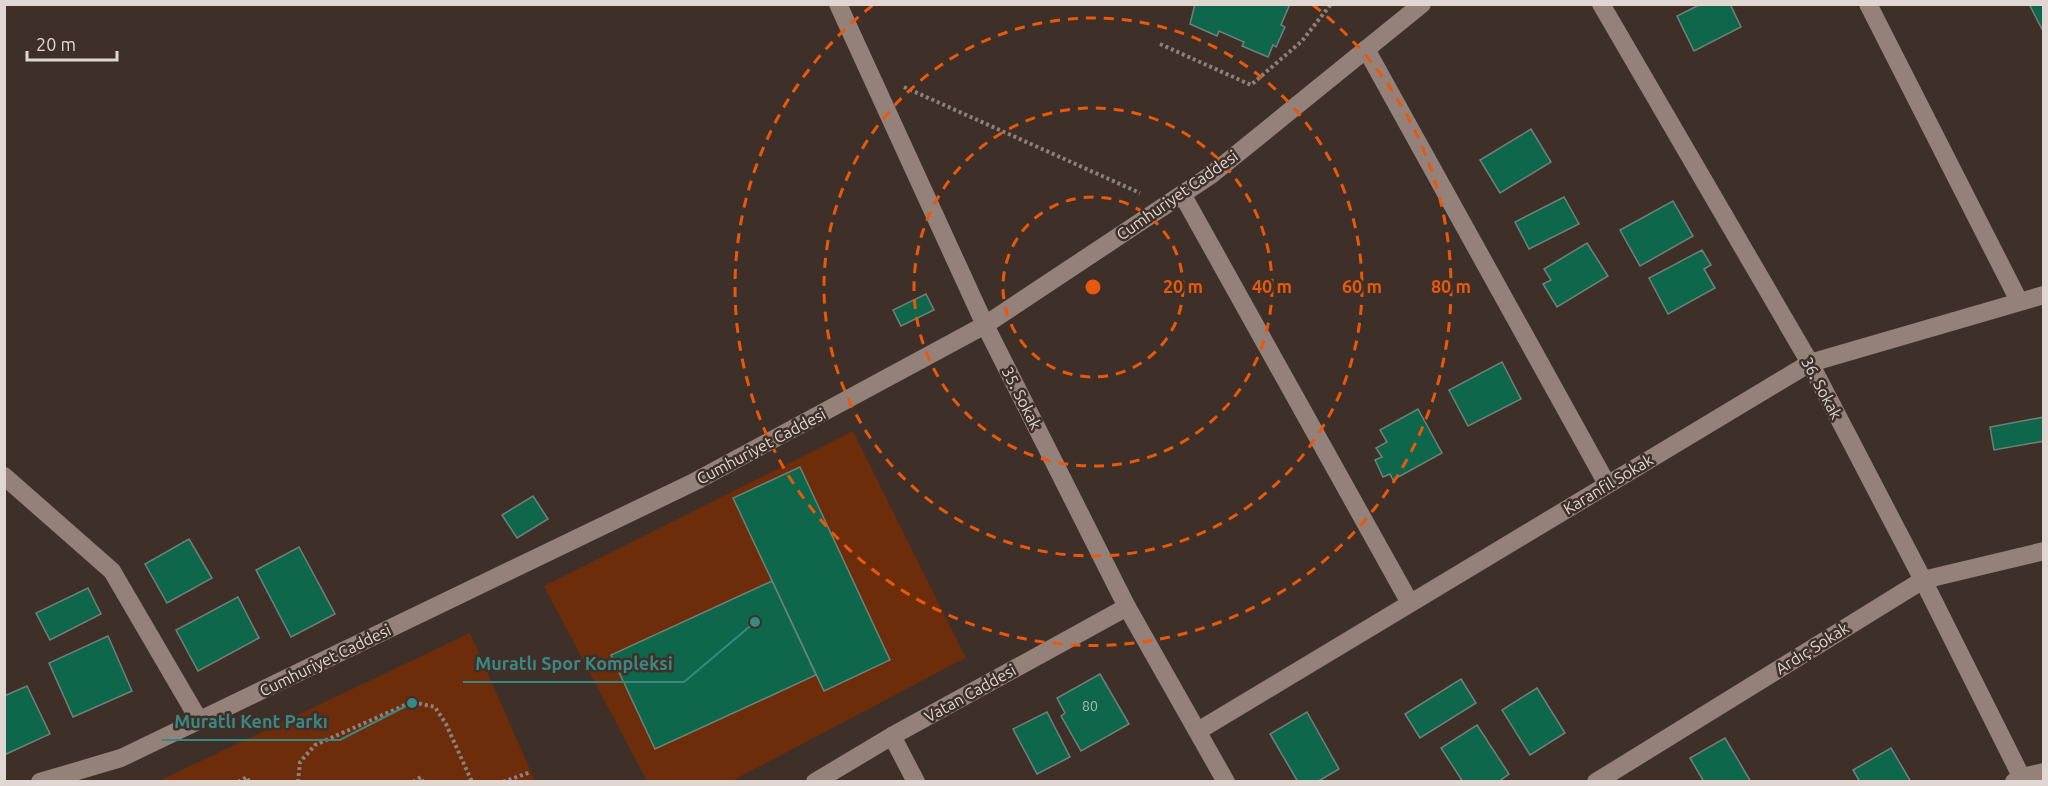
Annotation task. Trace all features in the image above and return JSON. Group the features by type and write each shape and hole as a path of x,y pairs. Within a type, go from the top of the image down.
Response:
{"street":[{"name":"35. Sokak","path":"838,4 985,325 1127,607 1226,782"},
{"name":"36. Sokak","path":"1601,4 1810,363 1923,580 2020,780"},
{"path":"1868,4 2019,301"},
{"name":"Cumhuriyet Caddesi","path":"40,782 121,758 696,481 985,325 1211,175 1420,5"},
{"path":"1366,49 1607,484"},
{"path":"1182,194 1410,603"},
{"name":"Karanfil Sokak","path":"1198,731 1810,363 2043,295"},
{"path":"4,476 112,571 199,720"},
{"name":"Ardıç Sokak","path":"1596,782 1923,580 2043,551"},
{"name":"Vatan Caddesi","path":"815,782 892,736 1127,607"},
{"path":"892,736 916,782"},
{"path":"2020,780 2043,772"}],"path":[{"path":"1160,44 1251,85 1302,41 1331,4"},
{"path":"869,72 1166,205"},
{"path":"298,782 300,762 315,745 412,702 435,707 446,724 472,782"},
{"path":"503,782 531,772"},
{"path":"238,782 247,777 249,782"},
{"path":"413,782 421,777 423,782"}],"shaded area":[{"path":"853,431 972,671 965,658 732,781 647,781 544,586"},
{"path":"470,633 535,781 157,781 161,780"}],"building":[{"path":"1195,4 1290,4 1281,25 1285,27 1276,47 1273,45 1268,57 1242,46 1244,42 1219,31 1217,36 1190,24"},
{"path":"1701,4 1730,4 1741,27 1694,51 1677,16"},
{"path":"2029,4 2044,4 2044,33"},
{"path":"1531,129 1551,162 1500,193 1480,160"},
{"path":"1564,197 1579,224 1529,249 1515,222"},
{"path":"1673,201 1693,236 1640,266 1620,230"},
{"path":"1587,243 1608,276 1557,307 1543,284 1551,280 1544,269"},
{"path":"1702,250 1711,265 1704,269 1715,288 1668,314 1649,278"},
{"path":"926,294 934,310 901,326 893,310"},
{"path":"1502,362 1521,399 1468,426 1449,390"},
{"path":"1418,409 1442,453 1393,480 1390,474 1383,477 1375,460 1382,457 1376,448 1387,442 1380,430"},
{"path":"2044,417 2044,441 1994,450 1990,427"},
{"path":"800,467 890,660 824,691 733,498"},
{"path":"533,496 548,519 517,538 502,515"},
{"path":"189,539 212,578 167,603 145,564"},
{"path":"299,547 335,614 291,637 256,570"},
{"path":"772,581 816,675 655,749 611,655"},
{"path":"88,588 101,614 50,640 36,613"},
{"path":"238,597 259,638 198,671 176,630"},
{"path":"108,636 132,691 73,717 49,663"},
{"path":"1100,674 1129,724 1081,751 1061,716 1065,713 1057,698"},
{"path":"1461,679 1476,703 1420,738 1405,714"},
{"path":"27,686 50,734 4,755 4,696"},
{"path":"1537,688 1565,733 1530,755 1502,710"},
{"path":"1047,712 1070,757 1037,774 1013,729"},
{"path":"1307,712 1339,769 1317,782 1298,782 1270,734"},
{"path":"1477,725 1509,774 1498,782 1463,782 1441,748"},
{"path":"1725,738 1751,782 1704,782 1690,758"},
{"path":"1891,748 1911,782 1860,782 1853,770"}],"place":[{"name":"Muratlı Spor Kompleksi","path":"755,622"},
{"name":"Muratlı Kent Parkı","path":"412,703"}]}
